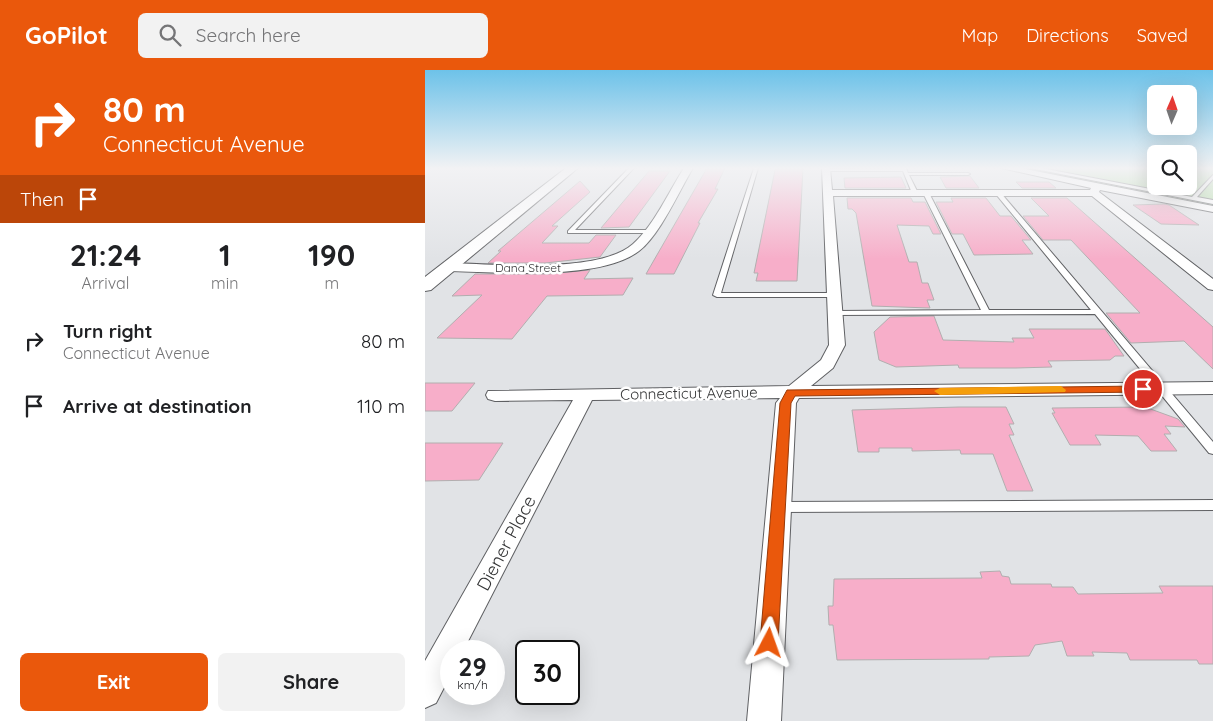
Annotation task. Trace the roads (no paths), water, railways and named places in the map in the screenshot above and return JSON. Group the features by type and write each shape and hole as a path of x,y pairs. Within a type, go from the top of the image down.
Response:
{"street":[{"path":"425,286 535,198"},
{"name":"Dana Street","path":"449,267 573,267 607,263 637,248 670,198"},
{"path":"764,721 786,403 791,392 825,368 834,357 837,345 828,198"},
{"path":"1105,198 1213,286"},
{"path":"1147,198 1213,209"},
{"name":"Connecticut Avenue","path":"495,395 1213,388"},
{"name":"Diener Place","path":"425,692 586,394"}],"lane":[{"path":"603,198 571,232 648,232"},
{"path":"747,198 717,295 835,304 986,312 1098,312"},
{"path":"924,198 986,312"},
{"path":"1003,198 1213,450"},
{"path":"1197,198 1213,202"},
{"path":"779,507 1213,505"}]}
